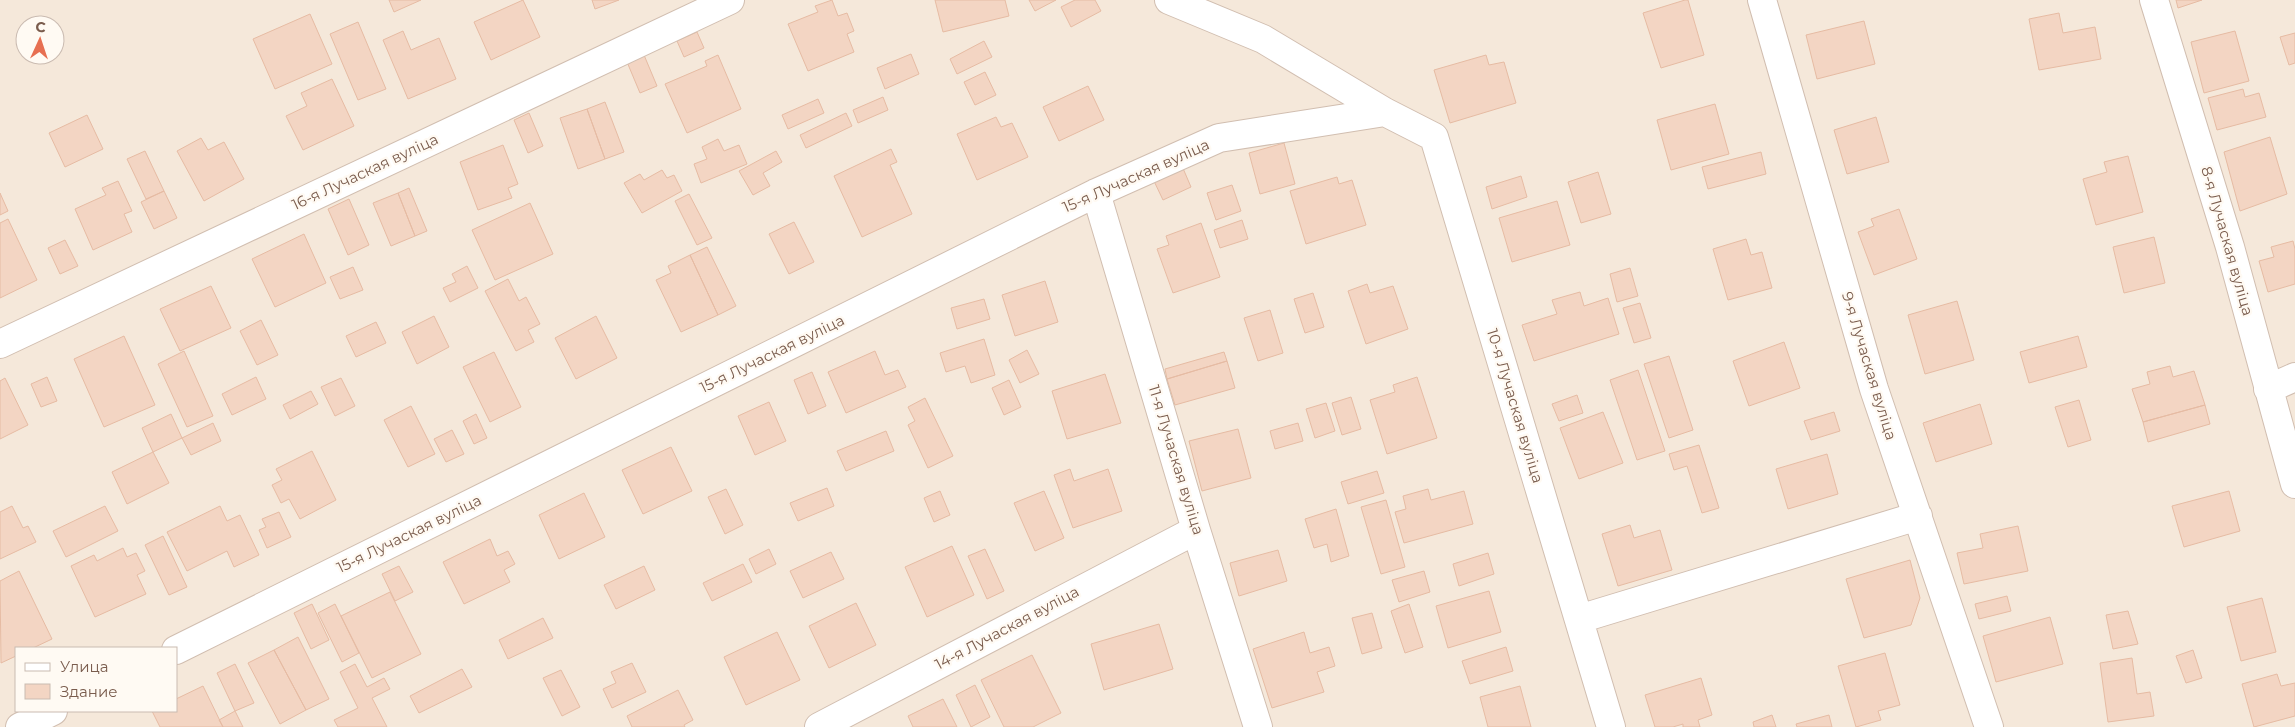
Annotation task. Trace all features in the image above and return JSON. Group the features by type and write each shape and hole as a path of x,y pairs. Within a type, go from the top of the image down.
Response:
{"street":[{"name":"16-я Лучаская вуліца","path":"0,344 730,0"},
{"path":"1169,0 1263,39 1385,112"},
{"name":"9-я Лучаская вуліца","path":"1762,0 1874,389 1989,727"},
{"name":"8-я Лучаская вуліца","path":"2154,0 2230,247 2295,484"},
{"name":"15-я Лучаская вуліца","path":"178,649 1096,193 1219,138 1385,112"},
{"name":"10-я Лучаская вуліца","path":"1385,112 1434,137 1611,727"},
{"name":"11-я Лучаская вуліца","path":"1096,193 1196,530 1258,727"},
{"path":"2268,389 2295,377"},
{"path":"1579,619 1918,516"},
{"name":"14-я Лучаская вуліца","path":"819,727 1196,530"},
{"path":"20,727 51,712"}],"shaded area":[{"path":"0,0 2295,0 2295,727 0,727"}],"building":[{"path":"389,0 421,0 394,12"},
{"path":"523,0 540,37 491,60 474,22"},
{"path":"592,0 619,0 595,9"},
{"path":"832,0 838,16 847,13 854,31 847,34 854,52 808,71 788,24 818,12 815,6"},
{"path":"935,0 1005,0 1009,16 943,32"},
{"path":"1029,0 1056,0 1035,11"},
{"path":"1075,0 1095,0 1101,11 1071,27 1061,7"},
{"path":"1688,0 1704,55 1661,68 1643,13"},
{"path":"2176,0 2202,0 2178,8"},
{"path":"2059,13 2063,33 2095,27 2101,59 2039,70 2029,19"},
{"path":"310,14 332,64 275,89 253,39"},
{"path":"1864,21 1875,64 1817,79 1806,35"},
{"path":"358,22 386,89 358,100 330,34"},
{"path":"403,31 411,50 439,38 456,79 408,99 383,40"},
{"path":"2235,31 2249,81 2204,93 2191,42"},
{"path":"697,32 704,48 684,57 677,41"},
{"path":"2295,33 2295,63 2289,65 2280,37"},
{"path":"984,41 992,57 957,74 950,59"},
{"path":"911,54 919,74 885,89 877,68"},
{"path":"644,55 657,86 640,93 627,62"},
{"path":"718,55 741,109 687,133 665,84 707,66 705,61"},
{"path":"1486,55 1489,65 1504,62 1516,103 1450,123 1434,70"},
{"path":"985,72 996,95 975,105 964,82"},
{"path":"332,79 354,126 303,150 286,116 307,106 301,93"},
{"path":"1088,86 1104,120 1059,141 1043,107"},
{"path":"2243,89 2245,97 2259,93 2266,117 2217,130 2208,98"},
{"path":"883,97 888,110 858,123 853,110"},
{"path":"818,99 824,113 788,129 782,115"},
{"path":"605,102 624,152 605,159 587,109"},
{"path":"1715,104 1729,154 1671,170 1657,120"},
{"path":"587,109 605,159 578,169 560,118"},
{"path":"529,113 543,146 528,153 514,120"},
{"path":"846,113 852,126 806,148 800,135"},
{"path":"87,115 103,149 65,167 49,133"},
{"path":"996,117 1001,127 1012,123 1028,157 977,180 957,134"},
{"path":"1876,117 1889,162 1847,174 1834,130"},
{"path":"2270,137 2287,194 2240,211 2224,152"},
{"path":"201,138 208,150 224,142 244,179 204,201 177,151"},
{"path":"718,139 724,151 739,145 747,164 701,183 694,164 707,159 702,147"},
{"path":"1284,143 1295,184 1260,194 1249,153"},
{"path":"503,145 518,184 508,188 512,198 478,210 460,162"},
{"path":"891,149 897,162 890,165 912,214 862,237 834,176"},
{"path":"145,151 164,191 146,199 127,159"},
{"path":"776,151 782,162 763,173 770,186 753,195 739,171"},
{"path":"1761,152 1766,174 1708,189 1702,167"},
{"path":"2128,156 2143,212 2096,225 2083,179 2107,172 2104,162"},
{"path":"1182,166 1191,187 1163,200 1153,179"},
{"path":"662,170 667,178 674,175 682,191 642,213 624,183 640,174 644,180"},
{"path":"1598,172 1611,214 1581,223 1568,182"},
{"path":"1521,176 1527,197 1492,209 1486,187"},
{"path":"1337,177 1339,184 1352,180 1366,225 1306,244 1290,191"},
{"path":"118,181 132,211 124,214 132,232 93,250 75,209 106,195 102,188"},
{"path":"1232,185 1241,211 1216,220 1207,193"},
{"path":"409,188 427,231 415,236 398,193"},
{"path":"164,191 177,218 154,229 141,202"},
{"path":"0,193 8,211 0,215"},
{"path":"398,193 415,236 391,246 373,203"},
{"path":"689,194 712,238 697,245 675,201"},
{"path":"349,199 369,245 348,255 328,209"},
{"path":"1557,201 1570,245 1512,262 1499,218"},
{"path":"530,203 553,254 495,280 472,230"},
{"path":"1899,209 1917,259 1874,275 1858,232 1874,226 1871,219"},
{"path":"8,219 37,280 0,298 0,223"},
{"path":"1242,220 1248,239 1220,248 1214,230"},
{"path":"794,222 814,262 789,274 769,234"},
{"path":"1201,223 1220,277 1173,293 1157,249 1169,245 1166,236"},
{"path":"304,234 326,283 275,307 252,259"},
{"path":"2154,237 2165,283 2124,293 2113,247"},
{"path":"1746,239 1751,255 1762,252 1772,288 1728,300 1713,249"},
{"path":"65,240 78,266 60,274 48,248"},
{"path":"2293,241 2295,249 2295,284 2268,292 2259,261 2274,257 2271,247"},
{"path":"707,247 736,306 718,315 690,255"},
{"path":"690,255 718,315 681,332 656,280 671,273 668,266"},
{"path":"467,266 478,288 450,302 443,288 456,282 452,274"},
{"path":"353,267 363,290 340,299 330,277"},
{"path":"1630,268 1638,296 1617,302 1610,274"},
{"path":"508,279 519,301 526,297 540,324 528,330 534,342 516,351 485,291"},
{"path":"1045,281 1058,322 1015,336 1002,295"},
{"path":"1367,284 1370,293 1393,286 1408,329 1366,344 1348,291"},
{"path":"211,286 231,328 180,351 160,309"},
{"path":"1580,292 1584,306 1608,298 1619,334 1534,361 1522,325 1557,314 1552,300"},
{"path":"1313,293 1324,327 1305,333 1294,299"},
{"path":"984,299 990,319 957,329 951,308"},
{"path":"1957,301 1974,360 1925,374 1908,315"},
{"path":"1640,303 1651,338 1634,343 1623,308"},
{"path":"1270,310 1283,353 1258,361 1244,318"},
{"path":"434,316 449,347 417,364 402,332"},
{"path":"596,316 617,358 576,379 555,338"},
{"path":"261,320 278,355 257,365 240,331"},
{"path":"376,322 386,343 356,357 346,336"},
{"path":"124,336 155,405 104,427 74,359"},
{"path":"2078,336 2087,367 2029,383 2020,352"},
{"path":"984,339 995,375 971,383 965,366 946,372 940,353"},
{"path":"1784,342 1800,388 1749,406 1733,361"},
{"path":"1027,350 1039,374 1020,383 1009,360"},
{"path":"184,351 213,416 187,427 158,364"},
{"path":"875,351 885,375 898,370 906,387 846,413 828,372"},
{"path":"494,352 521,407 490,422 463,367"},
{"path":"1224,352 1227,361 1167,379 1165,369"},
{"path":"1669,356 1693,430 1669,438 1644,364"},
{"path":"1227,361 1235,388 1175,405 1167,379"},
{"path":"2170,366 2173,377 2194,371 2205,405 2143,422 2132,389 2150,384 2147,372"},
{"path":"1638,370 1665,451 1637,460 1610,380"},
{"path":"812,372 826,406 808,414 794,380"},
{"path":"1105,374 1121,423 1067,439 1052,391"},
{"path":"47,377 57,401 41,407 31,384"},
{"path":"256,377 266,399 232,415 222,394"},
{"path":"1417,377 1437,438 1387,454 1370,400 1395,392 1393,385"},
{"path":"5,378 28,425 0,439 0,381"},
{"path":"341,378 355,406 335,416 321,387"},
{"path":"1009,380 1021,407 1004,415 992,388"},
{"path":"311,391 318,404 290,419 283,405"},
{"path":"1577,395 1583,413 1559,421 1552,404"},
{"path":"1351,397 1361,429 1342,435 1332,403"},
{"path":"925,398 953,456 928,468 908,425 915,421 908,407"},
{"path":"2079,400 2091,440 2068,447 2055,407"},
{"path":"769,402 786,441 755,455 738,416"},
{"path":"1326,403 1335,431 1315,438 1306,409"},
{"path":"1980,404 1992,444 1936,462 1923,423"},
{"path":"2205,405 2210,424 2148,442 2143,422"},
{"path":"411,406 435,454 408,467 384,420"},
{"path":"1603,412 1623,463 1579,479 1560,428"},
{"path":"1834,412 1840,431 1811,440 1804,421"},
{"path":"171,414 182,438 153,452 142,428"},
{"path":"476,414 487,438 474,444 463,421"},
{"path":"213,423 221,441 191,455 182,438"},
{"path":"1298,423 1303,441 1275,449 1270,431"},
{"path":"1238,429 1251,478 1202,491 1189,441"},
{"path":"452,430 464,454 446,462 434,439"},
{"path":"886,431 894,451 846,471 837,451"},
{"path":"1699,445 1719,508 1702,513 1687,466 1674,470 1669,454"},
{"path":"671,447 692,491 643,514 622,470"},
{"path":"312,451 336,500 300,519 289,499 281,503 272,485 282,480 276,469"},
{"path":"153,452 169,483 127,504 112,472"},
{"path":"1827,454 1838,494 1788,509 1776,469"},
{"path":"1070,469 1074,481 1108,469 1122,511 1073,528 1054,475"},
{"path":"1377,471 1384,493 1348,504 1341,482"},
{"path":"827,488 834,506 798,521 790,503"},
{"path":"726,489 743,525 725,534 708,497"},
{"path":"1428,489 1431,500 1464,491 1473,524 1404,543 1395,512 1406,509 1403,496"},
{"path":"940,491 950,515 934,522 924,498"},
{"path":"1044,491 1064,538 1035,551 1014,503"},
{"path":"2229,491 2240,531 2184,547 2172,506"},
{"path":"584,493 605,537 559,559 539,515"},
{"path":"1386,500 1405,567 1381,574 1361,507"},
{"path":"12,506 23,528 28,526 36,542 0,559 0,512"},
{"path":"105,506 118,531 66,557 53,531"},
{"path":"220,506 227,521 240,515 259,555 234,567 227,551 187,571 167,532"},
{"path":"1336,509 1349,556 1331,562 1327,544 1314,548 1305,519"},
{"path":"279,512 291,537 267,548 259,530 266,527 262,519"},
{"path":"1630,525 1634,538 1660,530 1672,570 1618,586 1602,534"},
{"path":"2018,526 2028,571 1964,584 1957,553 1983,548 1980,534"},
{"path":"163,536 187,587 169,595 145,545"},
{"path":"490,539 497,556 508,551 515,564 504,570 510,582 464,604 443,562"},
{"path":"952,546 974,595 927,617 905,567"},
{"path":"123,548 127,557 136,553 145,571 137,575 146,594 95,617 71,566 94,555 97,561"},
{"path":"769,549 776,564 756,574 749,559"},
{"path":"985,549 1004,591 987,599 968,556"},
{"path":"1278,550 1287,581 1239,596 1230,563"},
{"path":"831,552 844,579 803,598 790,571"},
{"path":"1488,553 1494,574 1459,586 1453,564"},
{"path":"1910,560 1920,598 1911,625 1864,638 1846,579"},
{"path":"743,564 752,582 712,601 703,583"},
{"path":"399,566 413,592 395,601 382,574"},
{"path":"644,566 655,590 616,609 604,585"},
{"path":"19,571 52,639 35,647 15,647 15,656 1,663 0,581"},
{"path":"1424,571 1430,592 1399,602 1392,580"},
{"path":"1489,591 1501,632 1448,648 1436,606"},
{"path":"390,592 421,654 372,678 341,616"},
{"path":"2007,596 2011,611 1979,619 1975,604"},
{"path":"2262,598 2276,652 2241,661 2227,607"},
{"path":"856,603 876,645 829,668 809,626"},
{"path":"312,604 329,640 311,649 294,613"},
{"path":"335,604 359,653 342,662 318,613"},
{"path":"1409,604 1423,647 1405,653 1391,611"},
{"path":"2128,611 2138,644 2113,649 2106,615"},
{"path":"1372,613 1382,648 1362,654 1352,618"},
{"path":"2050,617 2063,664 1996,682 1983,636"},
{"path":"543,618 553,638 508,659 499,640"},
{"path":"1159,624 1173,669 1104,690 1091,644"},
{"path":"777,632 800,680 746,705 724,657"},
{"path":"1304,632 1310,653 1329,647 1335,666 1317,672 1324,692 1272,708 1253,649"},
{"path":"298,637 329,699 306,710 274,650"},
{"path":"1506,647 1513,671 1470,684 1462,661"},
{"path":"274,650 306,710 280,724 248,663"},
{"path":"2193,650 2202,678 2186,683 2176,656"},
{"path":"1885,653 1900,705 1878,711 1881,720 1856,727 1838,666"},
{"path":"1032,655 1061,713 1033,727 1004,727 981,680"},
{"path":"2132,658 2137,694 2150,692 2154,716 2108,722 2100,663"},
{"path":"632,663 646,692 612,708 603,689 616,683 611,672"},
{"path":"235,664 254,703 235,711 217,673"},
{"path":"355,664 367,687 384,678 390,689 372,698 387,727 338,727 334,720 358,708 340,672"},
{"path":"462,669 472,687 419,713 410,696"},
{"path":"561,670 580,707 562,716 543,678"},
{"path":"2277,674 2281,686 2295,683 2295,716 2254,727 2242,684"},
{"path":"1701,678 1712,715 1698,720 1700,727 1683,727 1683,724 1673,727 1655,727 1645,695"},
{"path":"975,685 990,717 971,727 956,695"},
{"path":"203,686 223,727 160,727 152,712 178,712 178,698"},
{"path":"1520,686 1531,727 1488,727 1480,697"},
{"path":"678,690 693,720 684,725 685,727 632,727 627,716"},
{"path":"943,699 957,727 913,727 908,716"},
{"path":"235,711 243,727 223,727 219,720"},
{"path":"1772,715 1776,727 1754,727 1753,722"},
{"path":"1829,715 1832,727 1797,727 1796,724"}]}
